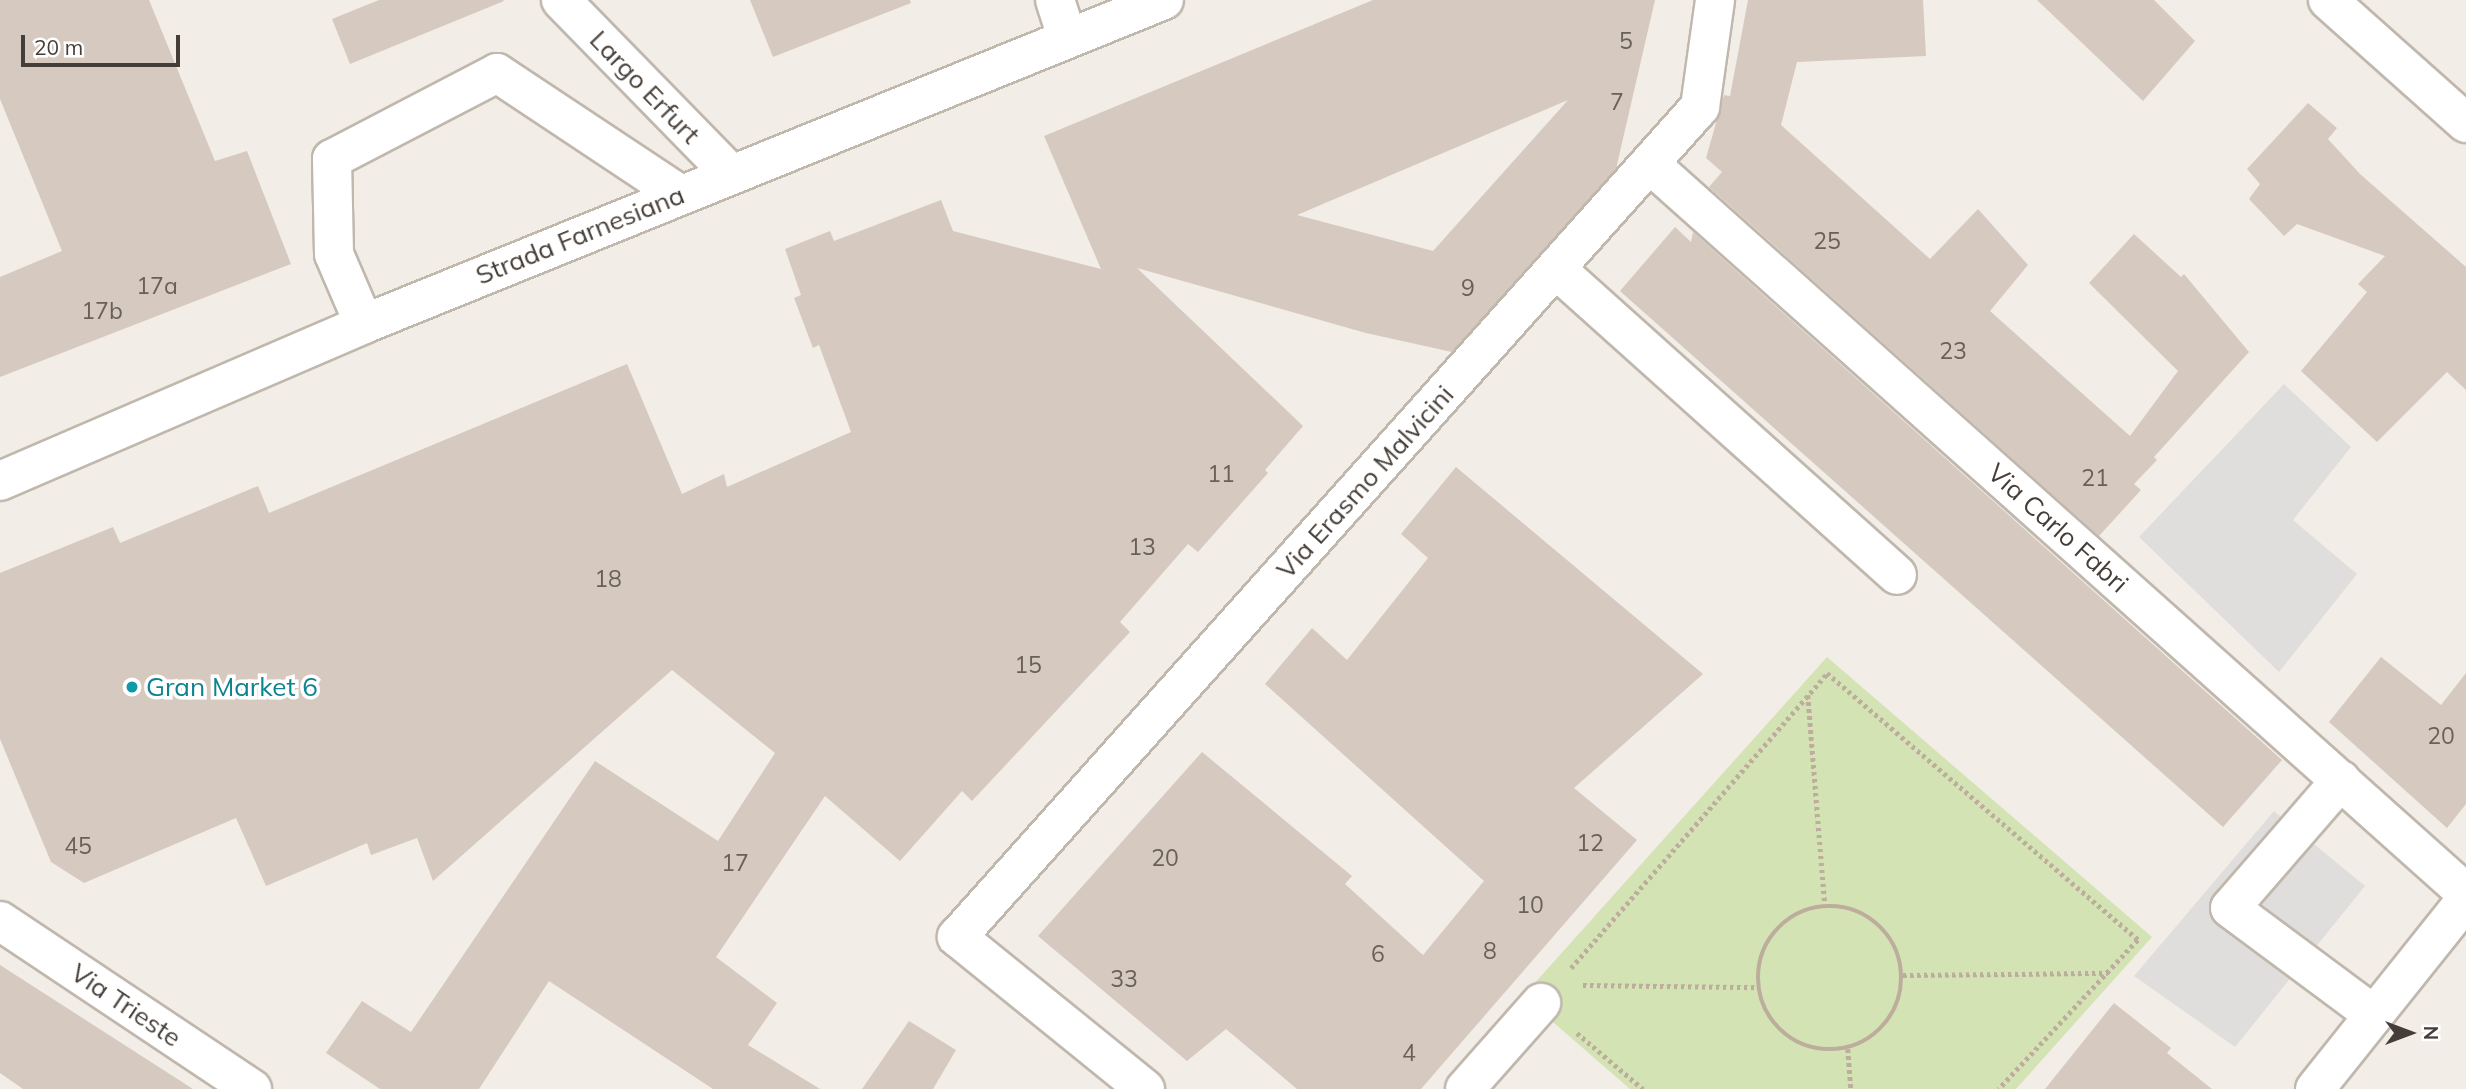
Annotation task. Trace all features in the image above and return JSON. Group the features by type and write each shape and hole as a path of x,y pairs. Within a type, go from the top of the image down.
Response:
{"street":[{"name":"Largo Erfurt","path":"561,0 730,173"},
{"path":"1055,0 1067,37"},
{"name":"Strada Farnesiana","path":"0,481 363,324 730,173 1164,0"},
{"name":"Via Erasmo Malvicini","path":"1145,1089 957,937 1700,107 1715,0"},
{"path":"2328,0 2466,123"},
{"path":"363,324 334,254 332,159 498,73 679,194"},
{"name":"Via Carlo Fabri","path":"1650,164 2466,893"},
{"path":"1556,269 1897,575"},
{"path":"2341,780 2230,908 2374,1015"},
{"path":"2315,1089 2466,900"},
{"name":"Via Trieste","path":"0,921 252,1089"},
{"path":"1465,1089 1548,994"}],"path":[{"path":"1548,994 1827,673 2138,940 1999,1089"},
{"path":"1808,695 1825,906"},
{"path":"1825,906 1859,912 1887,933 1898,953 1903,975 1899,1000 1889,1022 1870,1039 1848,1049 1823,1051 1800,1044 1779,1031 1764,1011 1757,987 1759,962 1783,923 1802,911 1825,906"},
{"path":"1903,975 2108,973"},
{"path":"1548,994 1757,987"},
{"path":"1548,994 1643,1089"},
{"path":"1848,1049 1852,1089"}],"green space":[{"path":"1827,657 2152,937 2016,1089 1630,1089 1523,996"}],"shaded area":[{"path":"2284,384 2351,447 2293,520 2357,574 2279,672 2139,537"},
{"path":"2274,811 2365,886 2235,1047 2134,976"}],"building":[{"path":"0,0 149,0 215,161 247,151 291,264 0,377 0,277 62,251 0,99"},
{"path":"379,0 504,1 350,64 332,19"},
{"path":"750,0 910,0 911,3 773,57"},
{"path":"1373,0 1655,0 1616,169 1452,352 1366,333 1137,268 1303,426 1265,470 1268,473 1198,552 1188,544 1120,622 1130,632 972,801 962,791 900,861 825,796 716,957 777,1003 748,1045 820,1089 713,1089 549,981 479,1089 380,1089 326,1053 362,1001 411,1032 595,761 718,841 775,753 672,670 433,881 417,838 371,855 367,843 266,886 236,818 84,883 51,862 0,739 0,573 113,527 120,543 258,486 269,513 627,364 682,494 724,474 727,487 851,432 819,345 813,348 794,298 801,295 785,249 830,231 834,241 941,200 953,231 1101,269 1044,136","holes":["1568,100 1433,251 1297,215"]},
{"path":"1748,0 1923,0 1926,56 1797,62 1781,125 1930,259 1978,209 2028,265 1990,311 2130,436 2178,371 2089,283 2134,234 2181,277 2184,274 2249,352 2154,457 2157,460 2134,484 2141,490 2099,536 1709,187 1722,172 1706,158 1724,95 1730,96"},
{"path":"2037,0 2154,0 2195,41 2143,101"},
{"path":"2308,103 2337,128 2328,139 2360,174 2466,267 2466,390 2447,372 2377,442 2301,371 2367,292 2358,284 2385,256 2297,224 2284,236 2249,199 2260,184 2247,169"},
{"path":"1675,227 1691,242 1693,232 2282,760 2223,827 1620,291"},
{"path":"1456,467 1703,674 1574,788 1637,840 1421,1089 1297,1089 1226,1029 1187,1061 1038,936 1202,752 1352,876 1345,884 1423,955 1484,881 1265,684 1312,628 1347,660 1428,558 1401,534"},
{"path":"2381,657 2441,705 2466,673 2466,804 2447,828 2329,722"},
{"path":"0,965 193,1089 23,1089 0,1073"},
{"path":"2114,1003 2171,1048 2167,1053 2212,1089 2045,1089"},
{"path":"909,1021 956,1050 933,1089 862,1089"}],"place":[{"name":"Gran Market 6","path":"132,687"}]}
